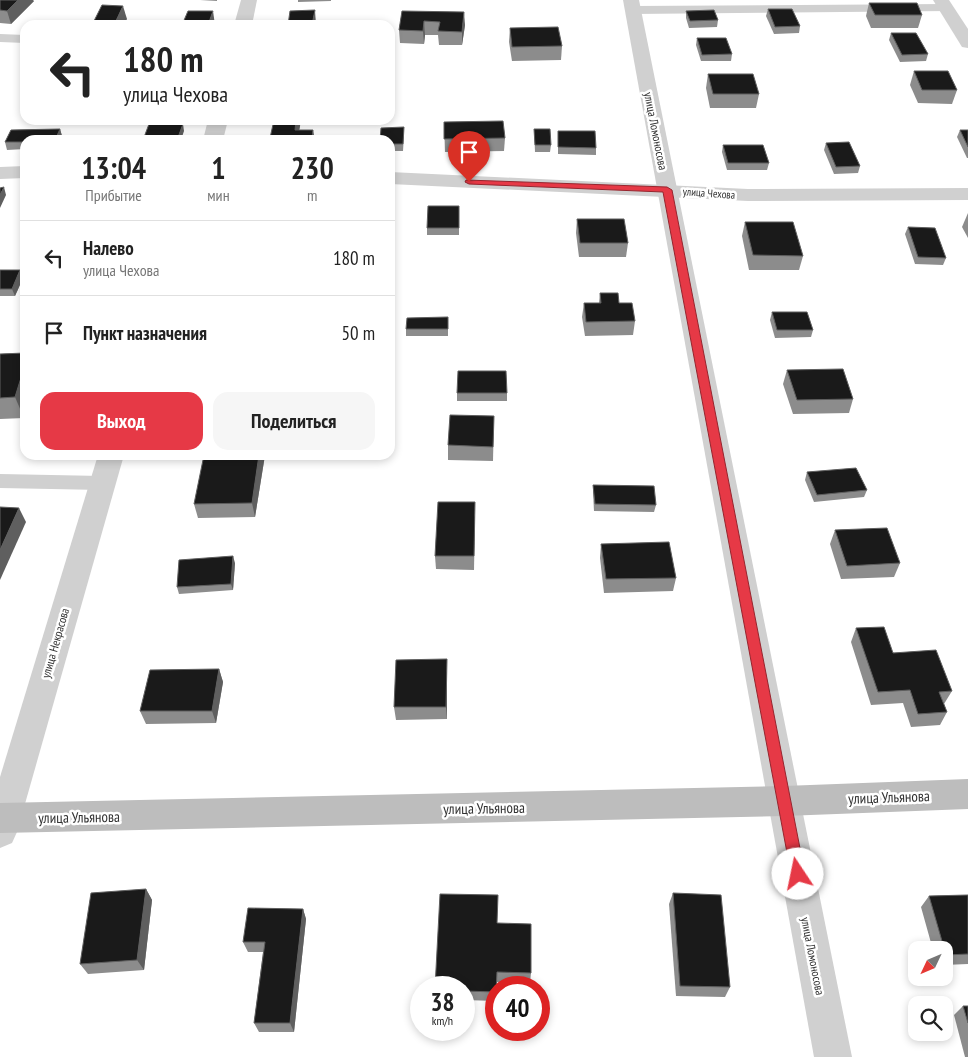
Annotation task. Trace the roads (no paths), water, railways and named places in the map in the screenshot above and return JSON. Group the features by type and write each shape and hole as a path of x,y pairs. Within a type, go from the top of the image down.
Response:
{"main road":[{"name":"улица Ульянова","path":"1,823 784,802 968,794"}],"street":[{"path":"243,20 249,0"},
{"path":"944,4 968,43"},
{"name":"улица Ломоносова","path":"632,5 833,1057"},
{"path":"0,173 20,172"},
{"name":"улица Чехова","path":"395,178 667,190 748,196 968,194"},
{"name":"улица Некрасова","path":"1,823 109,460"}],"lane":[{"path":"632,5 944,4"},
{"path":"0,38 20,39"},
{"path":"0,481 102,483"}]}
